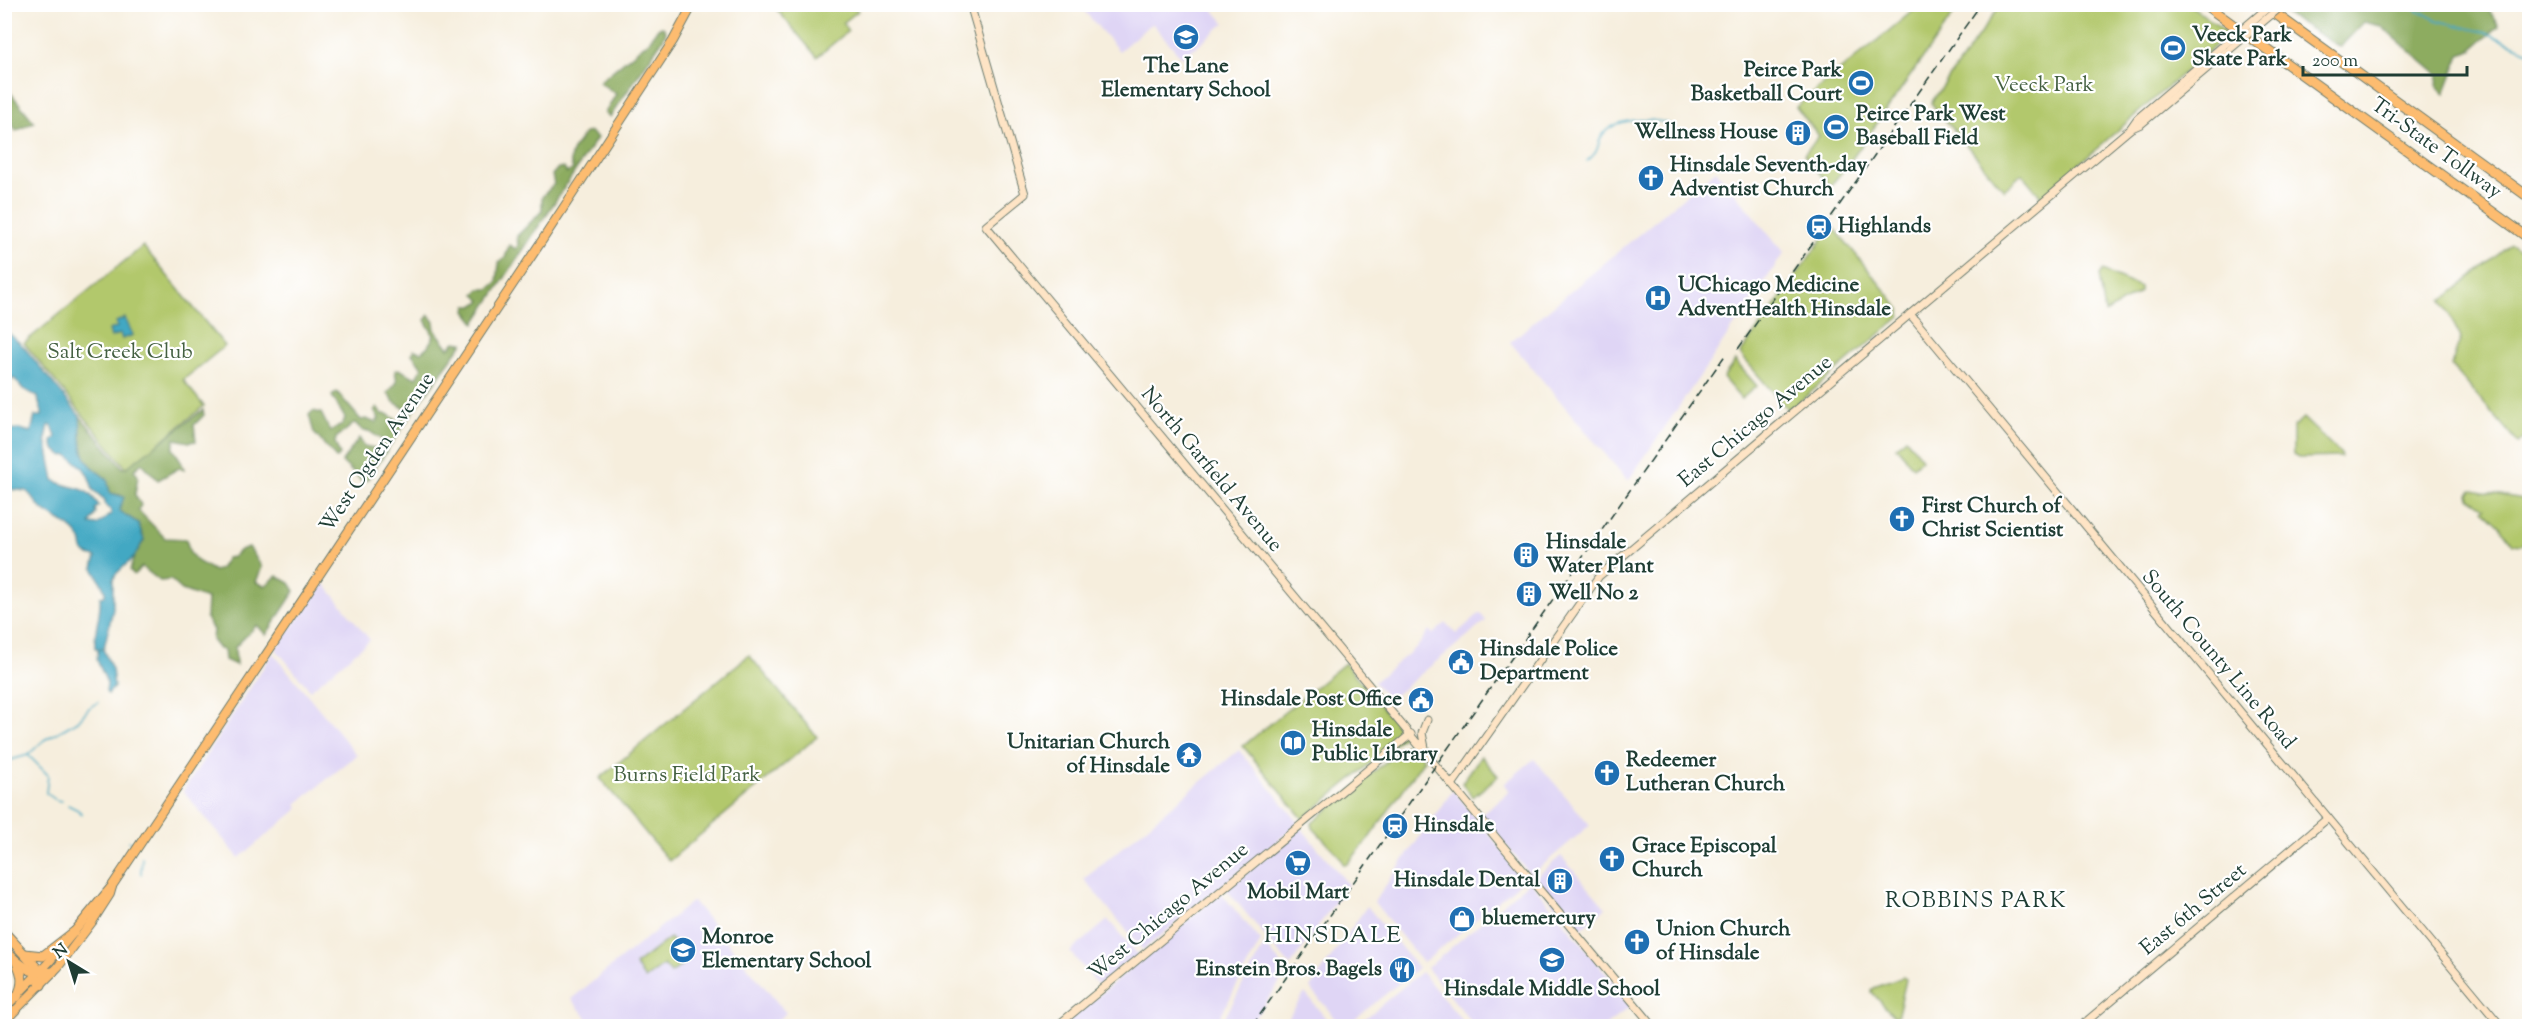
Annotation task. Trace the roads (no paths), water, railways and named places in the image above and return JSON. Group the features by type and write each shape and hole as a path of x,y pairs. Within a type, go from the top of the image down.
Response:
{"highway":[{"name":"Tri-State Tollway","path":"2204,4 2529,239"},
{"name":"Tri-State Tollway","path":"2262,4 2529,198"},
{"path":"4,932 39,973 41,985"},
{"path":"24,954 43,956 74,932"},
{"path":"4,949 29,971 53,972"},
{"path":"15,961 21,972 22,981 17,997"}],"main road":[{"name":"West Ogden Avenue","path":"4,1009 39,973 112,886 673,41 693,4"},
{"name":"North Garfield Avenue","path":"970,4 1025,194 986,226 1653,1026"},
{"path":"2228,47 2272,4"},
{"path":"2228,47 2284,4"},
{"name":"East Chicago Avenue","path":"1452,784 1599,576 2130,129 2137,119 2228,47"},
{"name":"South County Line Road","path":"1910,314 2501,1026"},
{"path":"1427,720 1422,737 1428,756"},
{"name":"West Chicago Avenue","path":"1058,1026 1411,734"},
{"name":"East 6th Street","path":"2081,1026 2328,818"},
{"name":"West Ogden Avenue","path":"4,1022 53,972 92,922 110,894 112,886"}],"water":[{"path":"125,318 133,335 122,339 120,334 111,337 109,330 117,327 116,322"},
{"path":"4,329 23,346 80,416 83,452 86,458 97,472 107,479 110,493 124,497 119,511 138,523 144,540 134,557 116,574 113,580 113,609 104,648 95,648 100,597 105,596 105,590 93,568 96,557 86,553 80,538 73,530 42,509 26,491 9,489 5,491 5,430 19,429 31,432 35,416 42,416 42,413 38,397 23,389 14,378 5,384","holes":["49,425 52,426 56,437 52,441 54,449 63,456 67,455 81,466 93,490 105,500 105,505 111,510 111,514 97,525 90,524 96,513 95,509 99,506 94,498 83,490 54,480 46,439"]},
{"path":"98,649 103,649 112,669 114,687 108,694 106,692 107,683 97,660"}],"waterway":[{"path":"2407,4 2436,20 2487,33 2530,52"},
{"path":"1587,161 1595,153 1603,134 1618,124 1648,120 1675,127"},
{"path":"4,762 28,755 44,740 78,721 89,708 98,702"},
{"path":"28,755 48,775 46,793 61,801"},
{"path":"68,805 82,814"},
{"path":"128,841 132,843"},
{"path":"141,874 142,857"}],"railway":[{"path":"1738,349 1981,4"},
{"path":"1252,1026 1726,354"}],"place":[{"name":"The Lane Elementary School","path":"1186,37"},
{"name":"Veeck Park Skate Park","path":"2173,48"},
{"name":"Peirce Park Basketball Court","path":"1861,83"},
{"name":"Peirce Park West Baseball Field","path":"1836,127"},
{"name":"Wellness House","path":"1798,133"},
{"name":"Hinsdale Seventh-day Adventist Church","path":"1651,178"},
{"name":"Highlands","path":"1819,227"},
{"name":"UChicago Medicine AdventHealth Hinsdale","path":"1658,298"},
{"name":"First Church of Christ Scientist","path":"1902,519"},
{"name":"Hinsdale Water Plant","path":"1526,555"},
{"name":"Well No 2","path":"1529,594"},
{"name":"Hinsdale Police Department","path":"1461,662"},
{"name":"Hinsdale Post Office","path":"1421,700"},
{"name":"Hinsdale Public Library","path":"1293,743"},
{"name":"Unitarian Church of Hinsdale","path":"1189,755"},
{"name":"Redeemer Lutheran Church","path":"1607,773"},
{"name":"Hinsdale","path":"1395,826"},
{"name":"Grace Episcopal Church","path":"1612,859"},
{"name":"Mobil Mart","path":"1298,863"},
{"name":"Hinsdale Dental","path":"1560,881"},
{"name":"bluemercury","path":"1462,919"},
{"name":"Union Church of Hinsdale","path":"1637,942"},
{"name":"Monroe Elementary School","path":"683,950"},
{"name":"Hinsdale Middle School","path":"1552,960"},
{"name":"Einstein Bros. Bagels","path":"1402,970"}],"district":[{"name":"ROBBINS PARK","path":"1976,902"},
{"name":"HINSDALE","path":"1333,936"}],"park label":[{"name":"Veeck Park","path":"2044,86"},
{"name":"Salt Creek Club","path":"120,353"},
{"name":"Burns Field Park","path":"687,776"}]}
